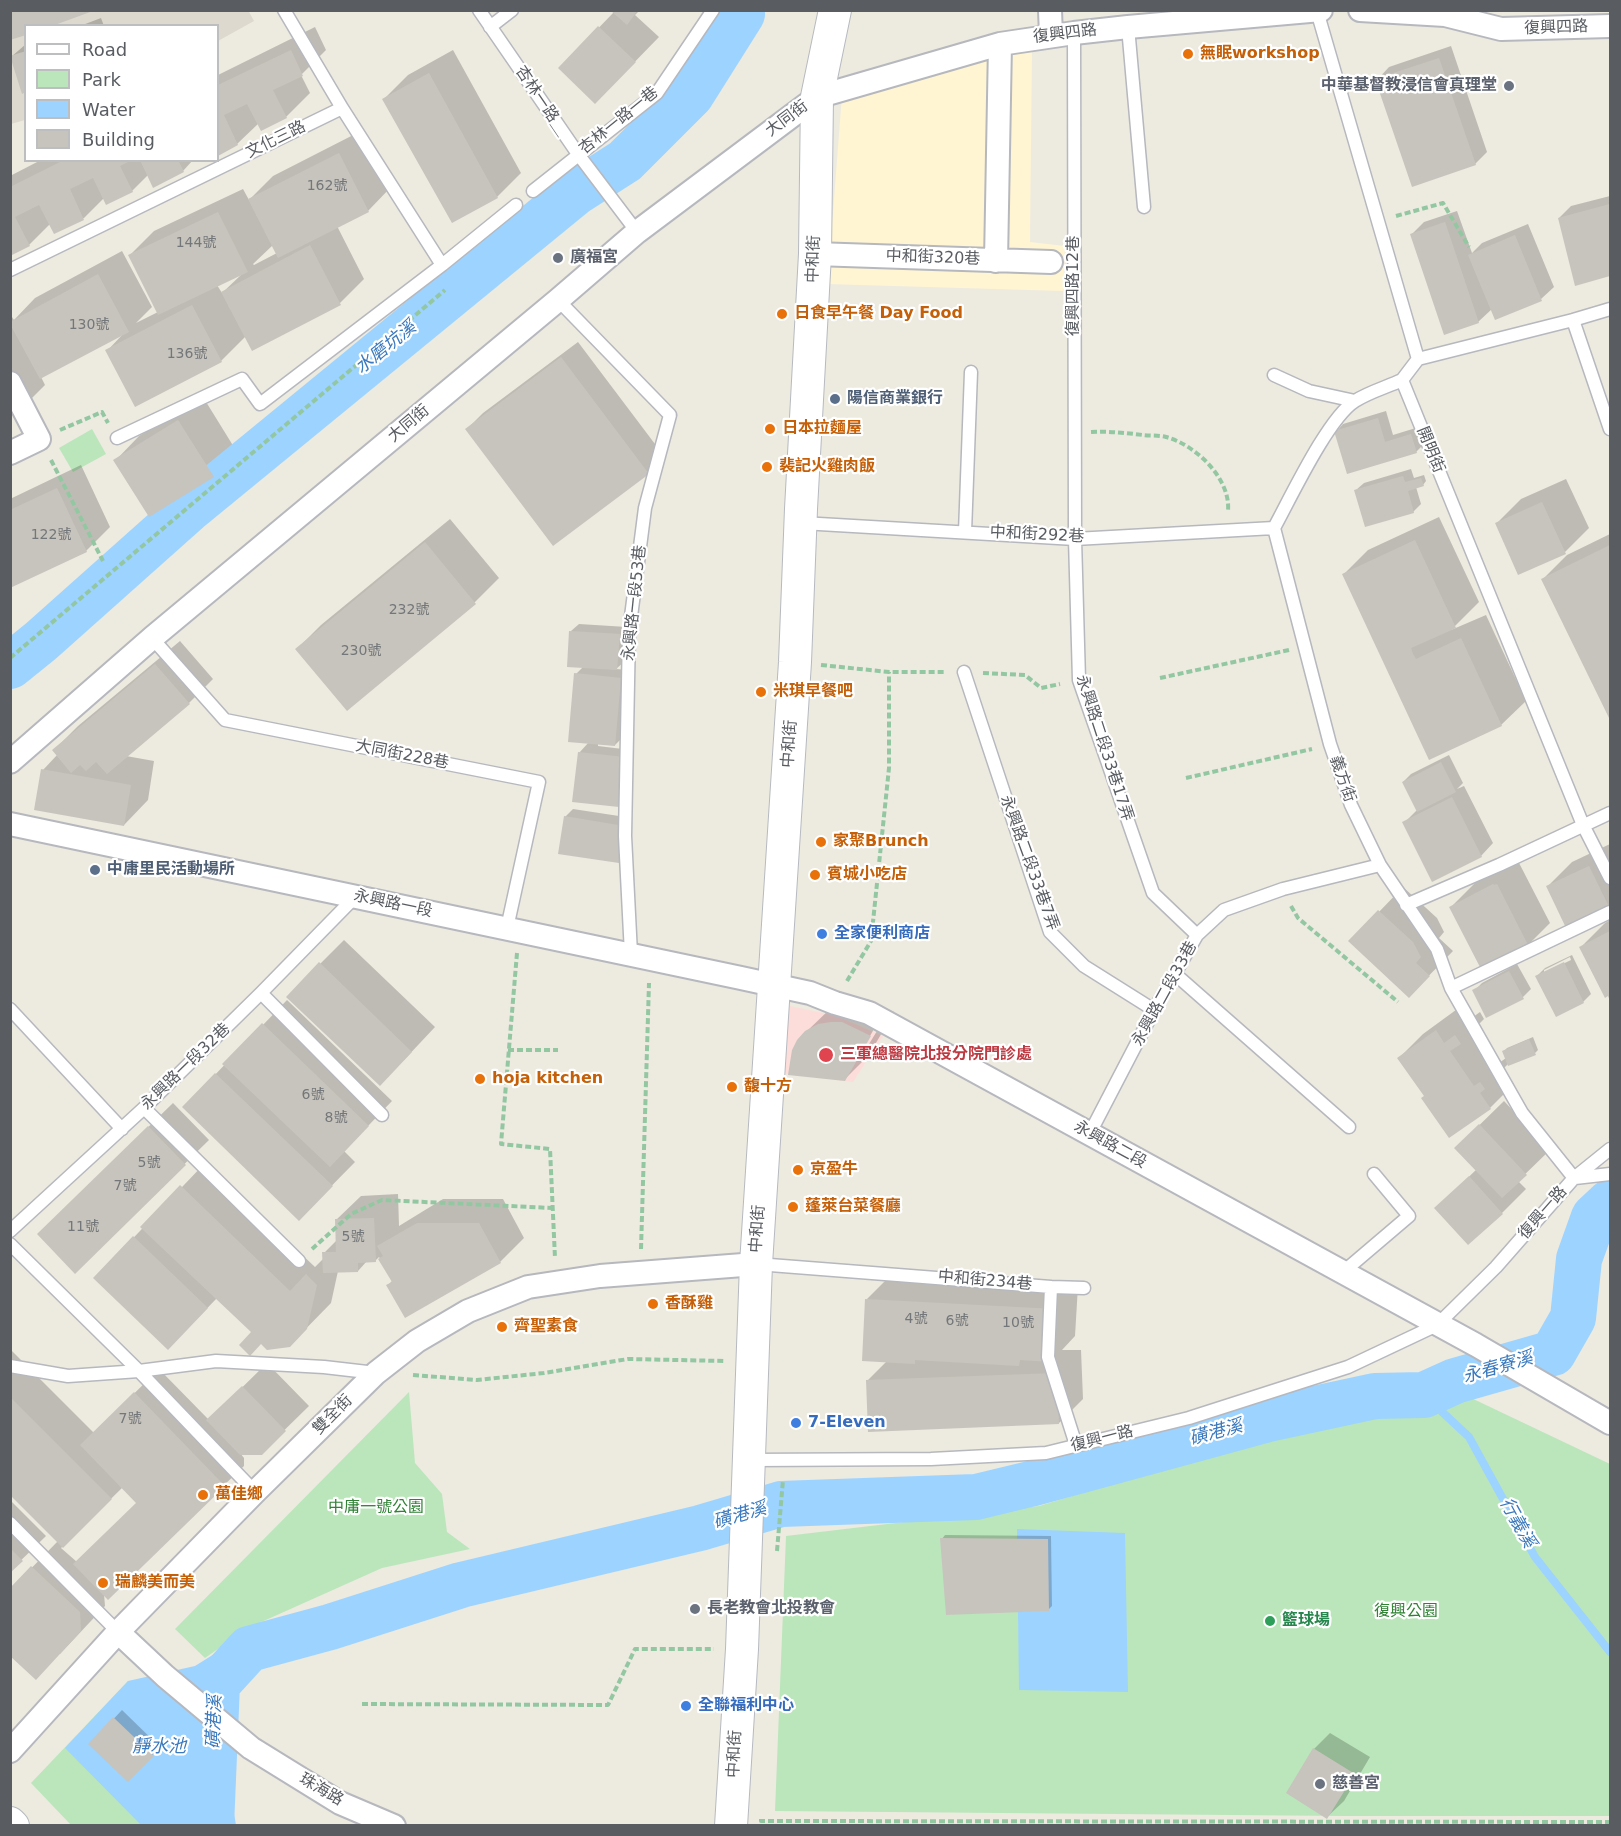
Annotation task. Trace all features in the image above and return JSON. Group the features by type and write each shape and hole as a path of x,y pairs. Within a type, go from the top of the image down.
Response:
{"street":[{"name":"中和街","path":"731,1826 742,1649 756,1264 795,662 800,523 815,254 817,97 835,10"},
{"path":"1050,10 1051,36"},
{"name":"復興四路","path":"1360,10 1445,15 1501,29 1611,26"},
{"name":"復興四路","path":"817,97 1000,44 1074,33 1257,13 1319,11"},
{"path":"996,261 1000,44"},
{"name":"大同街","path":"10,762 153,638 637,232 817,97"},
{"name":"中和街320巷","path":"815,254 1051,262"},
{"path":"10,383 39,439 10,453"},
{"name":"永興路一段","path":"10,824 775,985"},
{"name":"永興路二段","path":"775,985 810,993 869,1013 1437,1325"},
{"name":"雙全街","path":"10,1751 118,1632 255,1492 376,1373 417,1341 468,1311 528,1287 600,1276 756,1264"},
{"path":"1437,1325 1611,1422"},
{"name":"珠海路","path":"118,1632 153,1665 252,1748 339,1803 393,1826"}],"lane":[{"path":"284,10 342,108 442,266"},
{"name":"杏林一路＿","path":"479,10 578,154 637,232"},
{"path":"490,27 512,10"},
{"name":"杏林一路一巷","path":"533,192 657,93 714,10"},
{"path":"1319,11 1418,359"},
{"path":"1128,27 1144,207"},
{"name":"復興四路12巷","path":"1074,33 1075,539"},
{"name":"文化三路","path":"10,270 342,108"},
{"path":"117,438 242,379 260,404 442,266 516,205"},
{"name":"永興路一段53巷","path":"558,300 670,415 645,508 629,632 625,836 640,956"},
{"path":"1274,528 1309,463 1338,417 1355,401 1402,380 1418,359 1611,309"},
{"path":"1573,320 1611,429"},
{"path":"965,531 971,372"},
{"path":"1274,375 1309,391 1355,401"},
{"name":"開明街","path":"1402,380 1583,825 1611,878"},
{"name":"中和街292巷","path":"800,523 1075,539 1274,528"},
{"name":"義方街","path":"1274,528 1330,744 1351,805 1380,865 1437,949 1451,988 1522,1113 1574,1178"},
{"name":"永興路二段33巷17弄","path":"1075,539 1079,680 1153,893 1197,935"},
{"name":"大同街228巷","path":"153,638 225,720 539,782 513,929"},
{"name":"永興路二段33巷7弄","path":"964,672 1050,932 1084,966 1154,1010"},
{"path":"1406,905 1500,865 1611,813"},
{"name":"永興路二段33巷","path":"1090,1133 1154,1010 1197,935 1224,910 1283,889 1380,865"},
{"name":"永興路一段32巷","path":"10,1232 144,1108 356,896"},
{"path":"1451,988 1611,912"},
{"path":"1175,974 1349,1127"},
{"path":"261,993 381,1115"},
{"path":"10,1009 122,1129"},
{"path":"144,1108 299,1261"},
{"name":"復興一路","path":"748,1470 796,1461 967,1458 1046,1453 1189,1418 1348,1367 1437,1325 1496,1267 1574,1178 1611,1149"},
{"path":"1342,1273 1409,1216 1374,1174"},
{"path":"1574,1178 1611,1174"},
{"path":"10,1244 139,1371 255,1492"},
{"name":"中和街234巷","path":"756,1264 1051,1287 1048,1357 1076,1445"},
{"path":"1051,1287 1084,1288"},
{"path":"10,1366 68,1377 216,1361 324,1367 376,1373"},
{"path":"10,1523 118,1632"}],"path":[{"path":"1378,221 1443,203 1469,247"},
{"path":"10,658 446,289 442,266"},
{"path":"103,561 39,439 102,412 117,438"},
{"path":"1076,432 1108,431 1167,437 1196,453 1218,475 1229,503 1226,531"},
{"path":"1160,678 1304,647"},
{"path":"795,662 889,672 1025,675 1041,688 1079,680"},
{"path":"835,1003 871,941 889,768 889,672"},
{"path":"1186,778 1330,744"},
{"path":"1283,889 1298,918 1398,1002"},
{"path":"513,929 501,1144 550,1149 556,1283"},
{"path":"640,956 640,1274"},
{"path":"508,1050 558,1050"},
{"path":"299,1261 351,1214 382,1200 552,1208"},
{"path":"376,1373 477,1380 544,1373 628,1359 753,1362"},
{"path":"776,1558 783,1480"},
{"path":"362,1704 608,1705 635,1649 742,1649"},
{"path":"762,1809 761,1821 1611,1822"}],"shaded area":[{"path":"248,10 254,21 219,40 219,24 24,24 24,120 11,124 11,11"},
{"path":"1032,46 1030,242 1065,246 1063,291 826,284 842,95"},
{"name":"三軍總醫院北投分院門診處","path":"785,1005 837,1016 883,1036 853,1082 779,1073"}],"green space":[{"path":"92,429 106,454 73,472 59,448"},
{"name":"復興公園","path":"1446,1386 1610,1464 1610,1816 775,1811 786,1536 1039,1506 1165,1468 1303,1431"},
{"name":"中庸一號公園","path":"409,1392 415,1463 442,1494 447,1532 470,1549 382,1568 248,1628 205,1658 175,1629"},
{"path":"128,1681 185,1825 71,1825 31,1783"}],"water":[{"path":"1017,1529 1125,1533 1128,1692 1019,1690"},
{"name":"靜水池","path":"219,1651 244,1675 228,1694 227,1775 236,1825 141,1825 65,1748 128,1681 195,1666"}],"building":[{"path":"10,10 93,10 57,24 24,24 24,36 10,40"},
{"path":"610,10 638,10 627,25"},
{"path":"598,26 636,62 595,104 558,68"},
{"path":"291,50 303,76 273,90 287,118 261,131 247,104 224,115 238,145 219,155 219,85"},
{"path":"24,52 24,93 22,94 10,56"},
{"path":"1439,58 1476,165 1412,187 1375,79"},
{"path":"429,73 498,198 452,223 382,99"},
{"path":"339,153 369,212 278,258 248,199"},
{"path":"60,162 128,162 120,166 133,192 106,205 93,178 70,189 84,220 54,234 39,205 15,217 30,246 10,256 10,187"},
{"path":"141,162 179,162 184,172 153,188"},
{"path":"1610,204 1610,276 1575,286 1558,218"},
{"path":"218,212 248,272 158,315 128,255"},
{"path":"1445,222 1479,323 1444,335 1410,234"},
{"path":"1515,235 1542,301 1495,320 1468,255"},
{"path":"310,245 341,305 252,351 221,292"},
{"path":"98,274 129,332 40,379 10,322"},
{"path":"192,305 222,362 135,407 105,350"},
{"path":"561,357 649,474 553,546 465,429"},
{"path":"1378,418 1385,442 1411,434 1417,453 1347,474 1334,431"},
{"path":"178,420 214,477 149,517 113,460"},
{"path":"1403,476 1405,482 1421,478 1424,486 1408,491 1414,513 1365,527 1354,490"},
{"path":"57,488 87,552 10,588 10,510"},
{"path":"1542,502 1566,554 1518,575 1495,523"},
{"path":"1415,540 1456,628 1411,648 1413,654 1416,659 1461,638 1502,726 1429,760 1342,574"},
{"path":"425,542 476,604 347,711 295,649"},
{"path":"1610,545 1610,720 1541,579"},
{"path":"569,631 620,634 617,670 567,667"},
{"path":"155,664 190,704 107,774 96,762 86,771 80,765 71,773 52,750"},
{"path":"574,673 621,678 615,746 568,742"},
{"path":"578,752 624,757 619,807 572,802"},
{"path":"1441,762 1456,792 1417,812 1402,782"},
{"path":"41,769 131,785 124,826 34,810"},
{"path":"1452,797 1482,857 1432,882 1402,822"},
{"path":"564,816 624,826 619,863 558,854"},
{"path":"1589,866 1610,909 1567,930 1546,886"},
{"path":"1497,884 1528,945 1481,969 1449,907"},
{"path":"1378,910 1413,942 1421,957 1416,963 1430,976 1409,998 1348,941"},
{"path":"1610,931 1610,1001 1608,996 1605,998 1579,947"},
{"path":"319,962 412,1052 380,1086 286,997"},
{"path":"1564,962 1584,1003 1556,1017 1535,976"},
{"path":"1509,971 1524,999 1486,1018 1472,990"},
{"name":"三軍總醫院北投分院門診處","path":"842,1022 871,1036 845,1081 788,1075 792,1050 797,1040 805,1031 818,1024"},
{"path":"262,1023 369,1126 330,1167 222,1064"},
{"path":"1436,1030 1444,1043 1455,1035 1461,1044 1450,1051 1474,1086 1480,1082 1485,1089 1480,1093 1491,1109 1449,1138 1421,1098 1424,1096 1397,1058"},
{"path":"1529,1039 1536,1055 1508,1066 1502,1051"},
{"path":"215,1073 333,1186 299,1221 182,1107"},
{"path":"1479,1124 1527,1175 1502,1198 1454,1148"},
{"path":"148,1126 186,1165 75,1274 37,1234"},
{"path":"1469,1176 1503,1214 1468,1245 1434,1208"},
{"path":"180,1185 290,1291 306,1274 317,1285 307,1329 290,1347 267,1350 261,1344 250,1356 239,1345 251,1332 140,1227"},
{"path":"374,1218 376,1262 358,1263 358,1272 323,1273 322,1252 336,1252 335,1219"},
{"path":"417,1223 479,1223 501,1263 405,1318 386,1285 392,1282 378,1259 383,1256 377,1246"},
{"path":"133,1236 208,1308 168,1350 93,1278"},
{"path":"865,1299 1054,1309 1052,1362 1020,1360 1019,1366 915,1360 915,1364 862,1361"},
{"path":"1057,1373 1059,1424 868,1432 866,1380"},
{"path":"242,1386 286,1431 262,1455 240,1455 206,1420"},
{"path":"134,1392 221,1482 220,1491 108,1600 73,1564 136,1503 80,1445"},
{"path":"10,1397 112,1499 63,1548 10,1495"},
{"path":"940,1538 1048,1539 1049,1611 946,1615"},
{"path":"10,1548 23,1561 10,1573"},
{"path":"31,1566 80,1612 81,1631 36,1680 10,1656 10,1588"},
{"path":"113,1717 154,1756 128,1782 88,1744"},
{"name":"慈善宮","path":"1313,1748 1355,1774 1327,1819 1286,1793"}],"waterway":[{"name":"水磨坑溪","path":"10,666 188,510 575,193 625,161 691,95 742,14"},
{"name":"磺港溪","path":"211,1826 217,1684 249,1649 330,1627 461,1585 700,1528 781,1504 976,1497 1268,1419 1375,1396 1424,1395 1455,1381 1553,1353 1573,1318 1579,1259 1594,1217 1610,1202"},
{"name":"行義溪","path":"1424,1395 1469,1437 1535,1557 1610,1652"}],"place":[{"name":"無眠workshop","path":"1188,54"},
{"name":"中華基督教浸信會真理堂","path":"1509,86"},
{"name":"廣福宮","path":"558,258"},
{"name":"日食早午餐 Day Food","path":"782,314"},
{"name":"陽信商業銀行","path":"835,399"},
{"name":"日本拉麵屋","path":"770,429"},
{"name":"裴記火雞肉飯","path":"767,467"},
{"name":"米琪早餐吧","path":"761,692"},
{"name":"家聚Brunch","path":"821,842"},
{"name":"中庸里民活動場所","path":"95,870"},
{"name":"賓城小吃店","path":"815,875"},
{"name":"全家便利商店","path":"822,934"},
{"name":"三軍總醫院北投分院門診處","path":"826,1055"},
{"name":"hoja kitchen","path":"480,1079"},
{"name":"馥十方","path":"732,1087"},
{"name":"京盈牛","path":"798,1170"},
{"name":"蓬萊台菜餐廳","path":"793,1207"},
{"name":"香酥雞","path":"653,1304"},
{"name":"齊聖素食","path":"502,1327"},
{"name":"7-Eleven","path":"796,1423"},
{"name":"萬佳鄉","path":"203,1495"},
{"name":"瑞麟美而美","path":"103,1583"},
{"name":"長老教會北投教會","path":"695,1609"},
{"name":"籃球場","path":"1270,1621"},
{"name":"全聯福利中心","path":"686,1706"},
{"name":"慈善宮","path":"1320,1784"}],"water label":[{"name":"永春寮溪","path":"1498,1368"}]}
